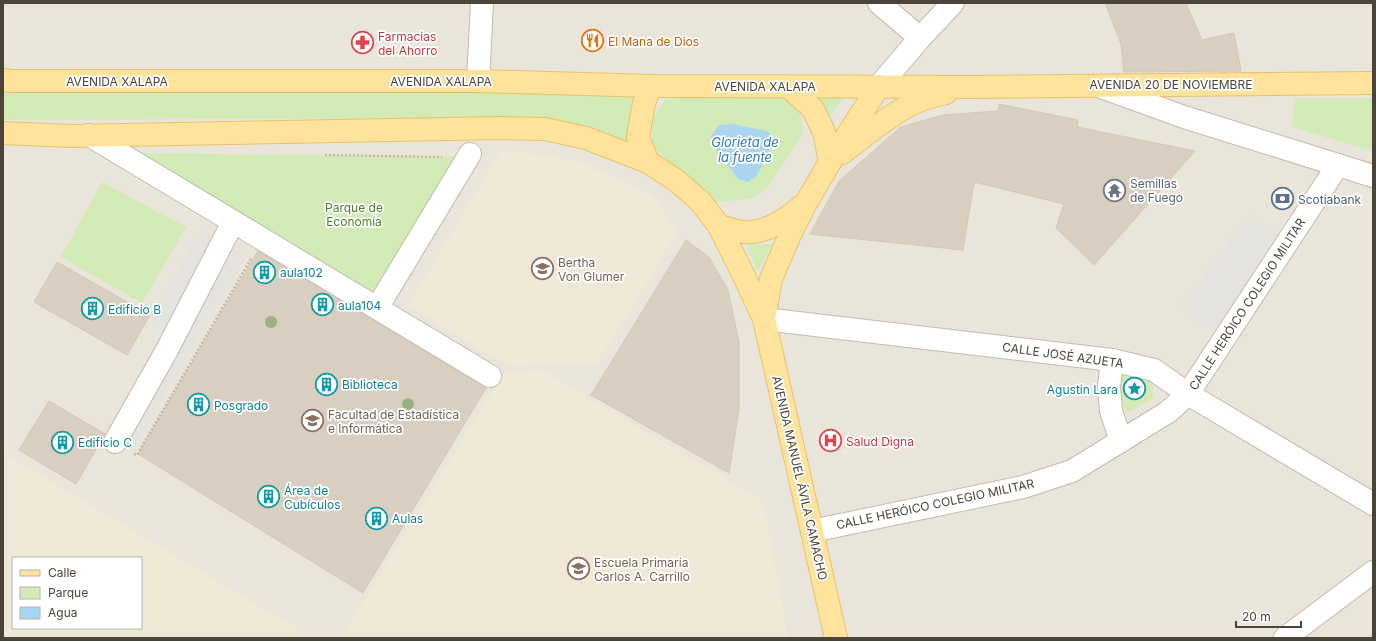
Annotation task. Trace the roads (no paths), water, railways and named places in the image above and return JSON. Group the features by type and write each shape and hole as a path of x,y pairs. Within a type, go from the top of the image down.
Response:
{"main road":[{"name":"AVENIDA XALAPA","path":"3,80 478,81 651,86 879,86"},
{"name":"AVENIDA 20 DE NOVIEMBRE","path":"879,86 969,87 1373,83"},
{"path":"648,162 638,137 644,103 651,86"},
{"name":"AVENIDA MANUEL ÁVILA CAMACHO","path":"764,319 771,279 789,237 806,203 830,162 879,86"},
{"path":"789,87 813,109 824,132 830,162"},
{"name":"AVENIDA 20 DE NOVIEMBRE","path":"830,162 885,120 908,106 928,98 969,87"},
{"path":"3,133 71,136 502,128 545,129 586,138 648,162 677,181 700,202 719,226 744,232 762,230 780,223 806,203"},
{"name":"AVENIDA MANUEL ÁVILA CAMACHO","path":"719,226 764,319 836,638"}],"street":[{"path":"478,81 482,3"},
{"path":"879,3 920,38"},
{"path":"879,86 920,38 953,3"},
{"path":"1095,85 1184,117 1373,176"},
{"path":"89,135 490,376"},
{"path":"377,308 460,156"},
{"name":"CALLE HERÓICO COLEGIO MILITAR","path":"812,531 1024,487 1072,471 1168,412 1188,394 1338,165"},
{"path":"115,442 167,350 233,222"},
{"name":"CALLE JOSÉ AZUETA","path":"764,319 1112,360 1154,370 1188,394 1373,504"},
{"path":"1112,360 1109,387 1111,411 1121,442"},
{"path":"1285,638 1373,572"}],"water":[{"name":"Glorieta de la fuente","path":"732,124 767,131 774,141 756,177 748,182 738,179 717,150 711,136 719,125"}],"place":[{"name":"El Mana de Dios","path":"592,41"},
{"name":"Farmacias del Ahorro","path":"363,43"},
{"name":"Semillas de Fuego","path":"1115,190"},
{"name":"Scotiabank","path":"1283,199"},
{"name":"Bertha Von Glumer","path":"543,269"},
{"name":"aula102","path":"265,272"},
{"name":"aula104","path":"322,305"},
{"name":"Edificio B","path":"92,309"},
{"name":"Biblioteca","path":"327,384"},
{"name":"Agustin Lara","path":"1134,389"},
{"name":"Posgrado","path":"199,405"},
{"name":"Facultad de Estadística e Informática","path":"312,421"},
{"name":"Salud Digna","path":"830,441"},
{"name":"Edificio C","path":"62,442"},
{"name":"Área de Cubículos","path":"268,497"},
{"name":"Aulas","path":"377,518"},
{"name":"Escuela Primaria Carlos A. Carrillo","path":"579,569"}],"park label":[{"name":"Parque de Economía","path":"354,214"}]}
